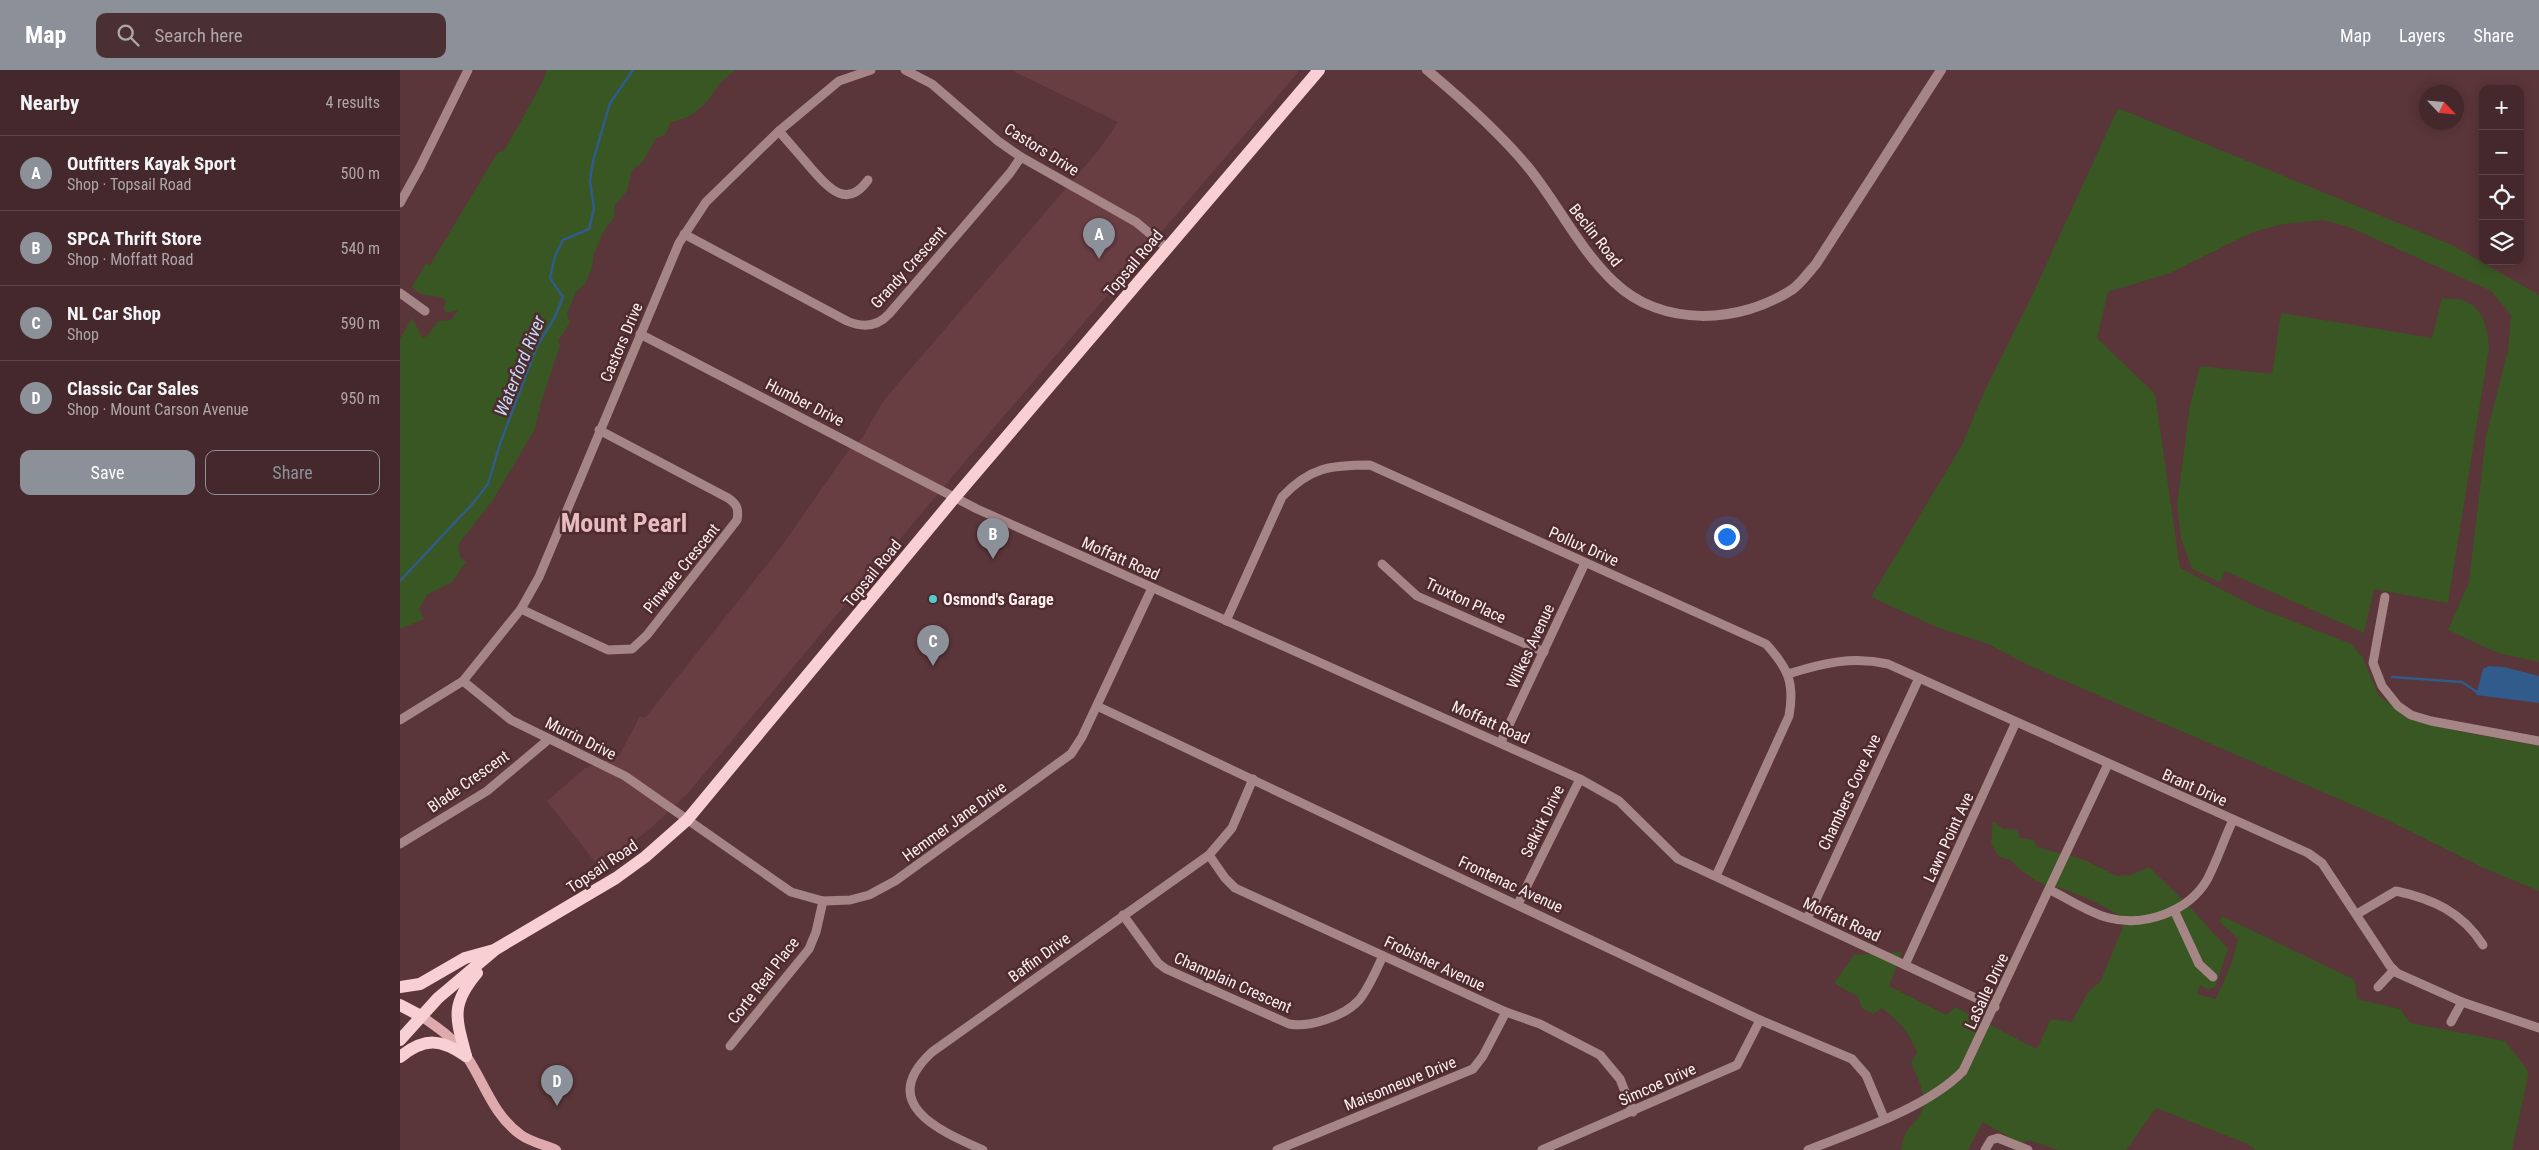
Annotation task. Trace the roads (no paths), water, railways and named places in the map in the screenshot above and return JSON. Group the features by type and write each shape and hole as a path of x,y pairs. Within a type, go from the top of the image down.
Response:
{"main road":[{"name":"Topsail Road","path":"400,1040 446,991 496,949 616,878 645,857 687,820 956,496 1319,70"},
{"path":"400,987 420,984 465,958 496,949"},
{"path":"496,949 466,986 457,1004 458,1027 466,1056 489,1100 508,1124 521,1135 554,1150"},
{"path":"400,1005 438,1027 466,1056"},
{"path":"400,1057 416,1047 432,1042 451,1046 466,1056"}],"street":[{"path":"400,203 468,70"},
{"name":"Castors Drive","path":"464,681 521,609 539,577 599,430 684,234 706,202 779,132 839,81 871,70"},
{"name":"Castors Drive","path":"905,70 932,84 998,141 1021,157 1136,222 1167,248"},
{"name":"Beclin Road","path":"1428,70 1503,138 1530,169 1598,266 1615,283 1631,296 1666,312 1712,316 1741,313 1769,303 1794,288 1816,264 1940,70"},
{"path":"779,132 833,191 850,194 860,189 868,180"},
{"name":"Grandy Crescent","path":"684,234 847,321 860,325 872,325 889,314 1010,174 1021,157"},
{"path":"400,293 424,312"},
{"name":"Humber Drive","path":"640,334 956,496"},
{"name":"Pinware Crescent","path":"521,609 608,650 632,649 647,635 737,520 738,511 734,502 728,498 599,430"},
{"name":"Pollux Drive","path":"1226,621 1282,497 1307,475 1323,468 1370,465 1766,644 1781,660 1788,674 1793,698 1789,716 1716,876"},
{"name":"Moffatt Road","path":"956,496 977,509 1580,779 1619,801 1673,855 1995,1007"},
{"name":"Wilkes Avenue","path":"1501,742 1585,563"},
{"name":"Truxton Place","path":"1382,564 1417,596 1544,652"},
{"name":"Hemmer Jane Drive","path":"687,820 783,888 799,895 823,901 859,898 878,891 895,882 1071,754 1079,743 1152,588"},
{"path":"2385,597 2373,664 2382,686 2398,706 2412,716 2431,722 2539,741"},
{"name":"Brant Drive","path":"1788,674 1826,662 1866,659 1888,664 2308,853 2322,863 2394,970"},
{"name":"Chambers Cove Ave","path":"1807,919 1919,678"},
{"path":"400,720 464,681"},
{"name":"Murrin Drive","path":"464,681 511,720 625,776 687,820"},
{"name":"Frontenac Avenue","path":"1097,706 1760,1020 1852,1059 1866,1075 1884,1118"},
{"name":"Lawn Point Ave","path":"1905,965 2016,722"},
{"name":"Blade Crescent","path":"400,844 487,791 549,739"},
{"name":"LaSalle Drive","path":"1808,1150 1898,1113 1951,1083 1963,1071 1995,1007 2108,764"},
{"name":"Baffin Drive","path":"983,1150 943,1132 924,1119 912,1098 915,1071 932,1052 1209,855 1232,828 1253,779"},
{"name":"Selkirk Drive","path":"1518,904 1580,779"},
{"path":"2050,890 2108,918 2152,919 2174,910 2194,896 2206,881 2233,820"},
{"name":"Frobisher Avenue","path":"1209,855 1225,878 1235,888 1506,1012 1540,1024 1600,1055 1620,1079 1633,1112"},
{"path":"2357,914 2396,891 2414,895 2456,914 2472,928 2483,945"},
{"name":"Corte Real Place","path":"730,1046 809,948 818,926 823,901"},
{"path":"2174,910 2199,964 2213,977"},
{"name":"Champlain Crescent","path":"1123,915 1158,963 1166,969 1289,1024 1299,1026 1324,1020 1348,1009 1359,1000 1383,956"},
{"path":"2378,988 2394,970 2462,1002 2539,1028"},
{"path":"2451,1022 2462,1002"},
{"name":"Maisonneuve Drive","path":"1277,1150 1473,1069 1483,1056 1506,1012"},
{"name":"Simcoe Drive","path":"1542,1150 1633,1112 1737,1065 1760,1020"},
{"path":"1985,1150 1991,1140 1998,1138 2028,1150"}],"water":[{"path":"2489,666 2504,667 2539,676 2539,703 2476,695 2483,669"}],"waterway":[{"name":"Waterford River","path":"400,581 474,502 488,484 500,444 537,346 555,317 563,297 550,278 555,256 563,240 589,229 594,209 590,181 593,161 610,103 633,70"},
{"path":"2392,677 2462,682 2477,692"}],"place":[{"name":"Outfitters Kayak Sport","path":"1099,259"},
{"name":"SPCA Thrift Store","path":"993,559"},
{"name":"Osmond's Garage","path":"933,599"},
{"name":"NL Car Shop","path":"933,666"},
{"name":"Classic Car Sales","path":"557,1106"}],"district":[{"name":"Mount Pearl","path":"624,523"}]}
